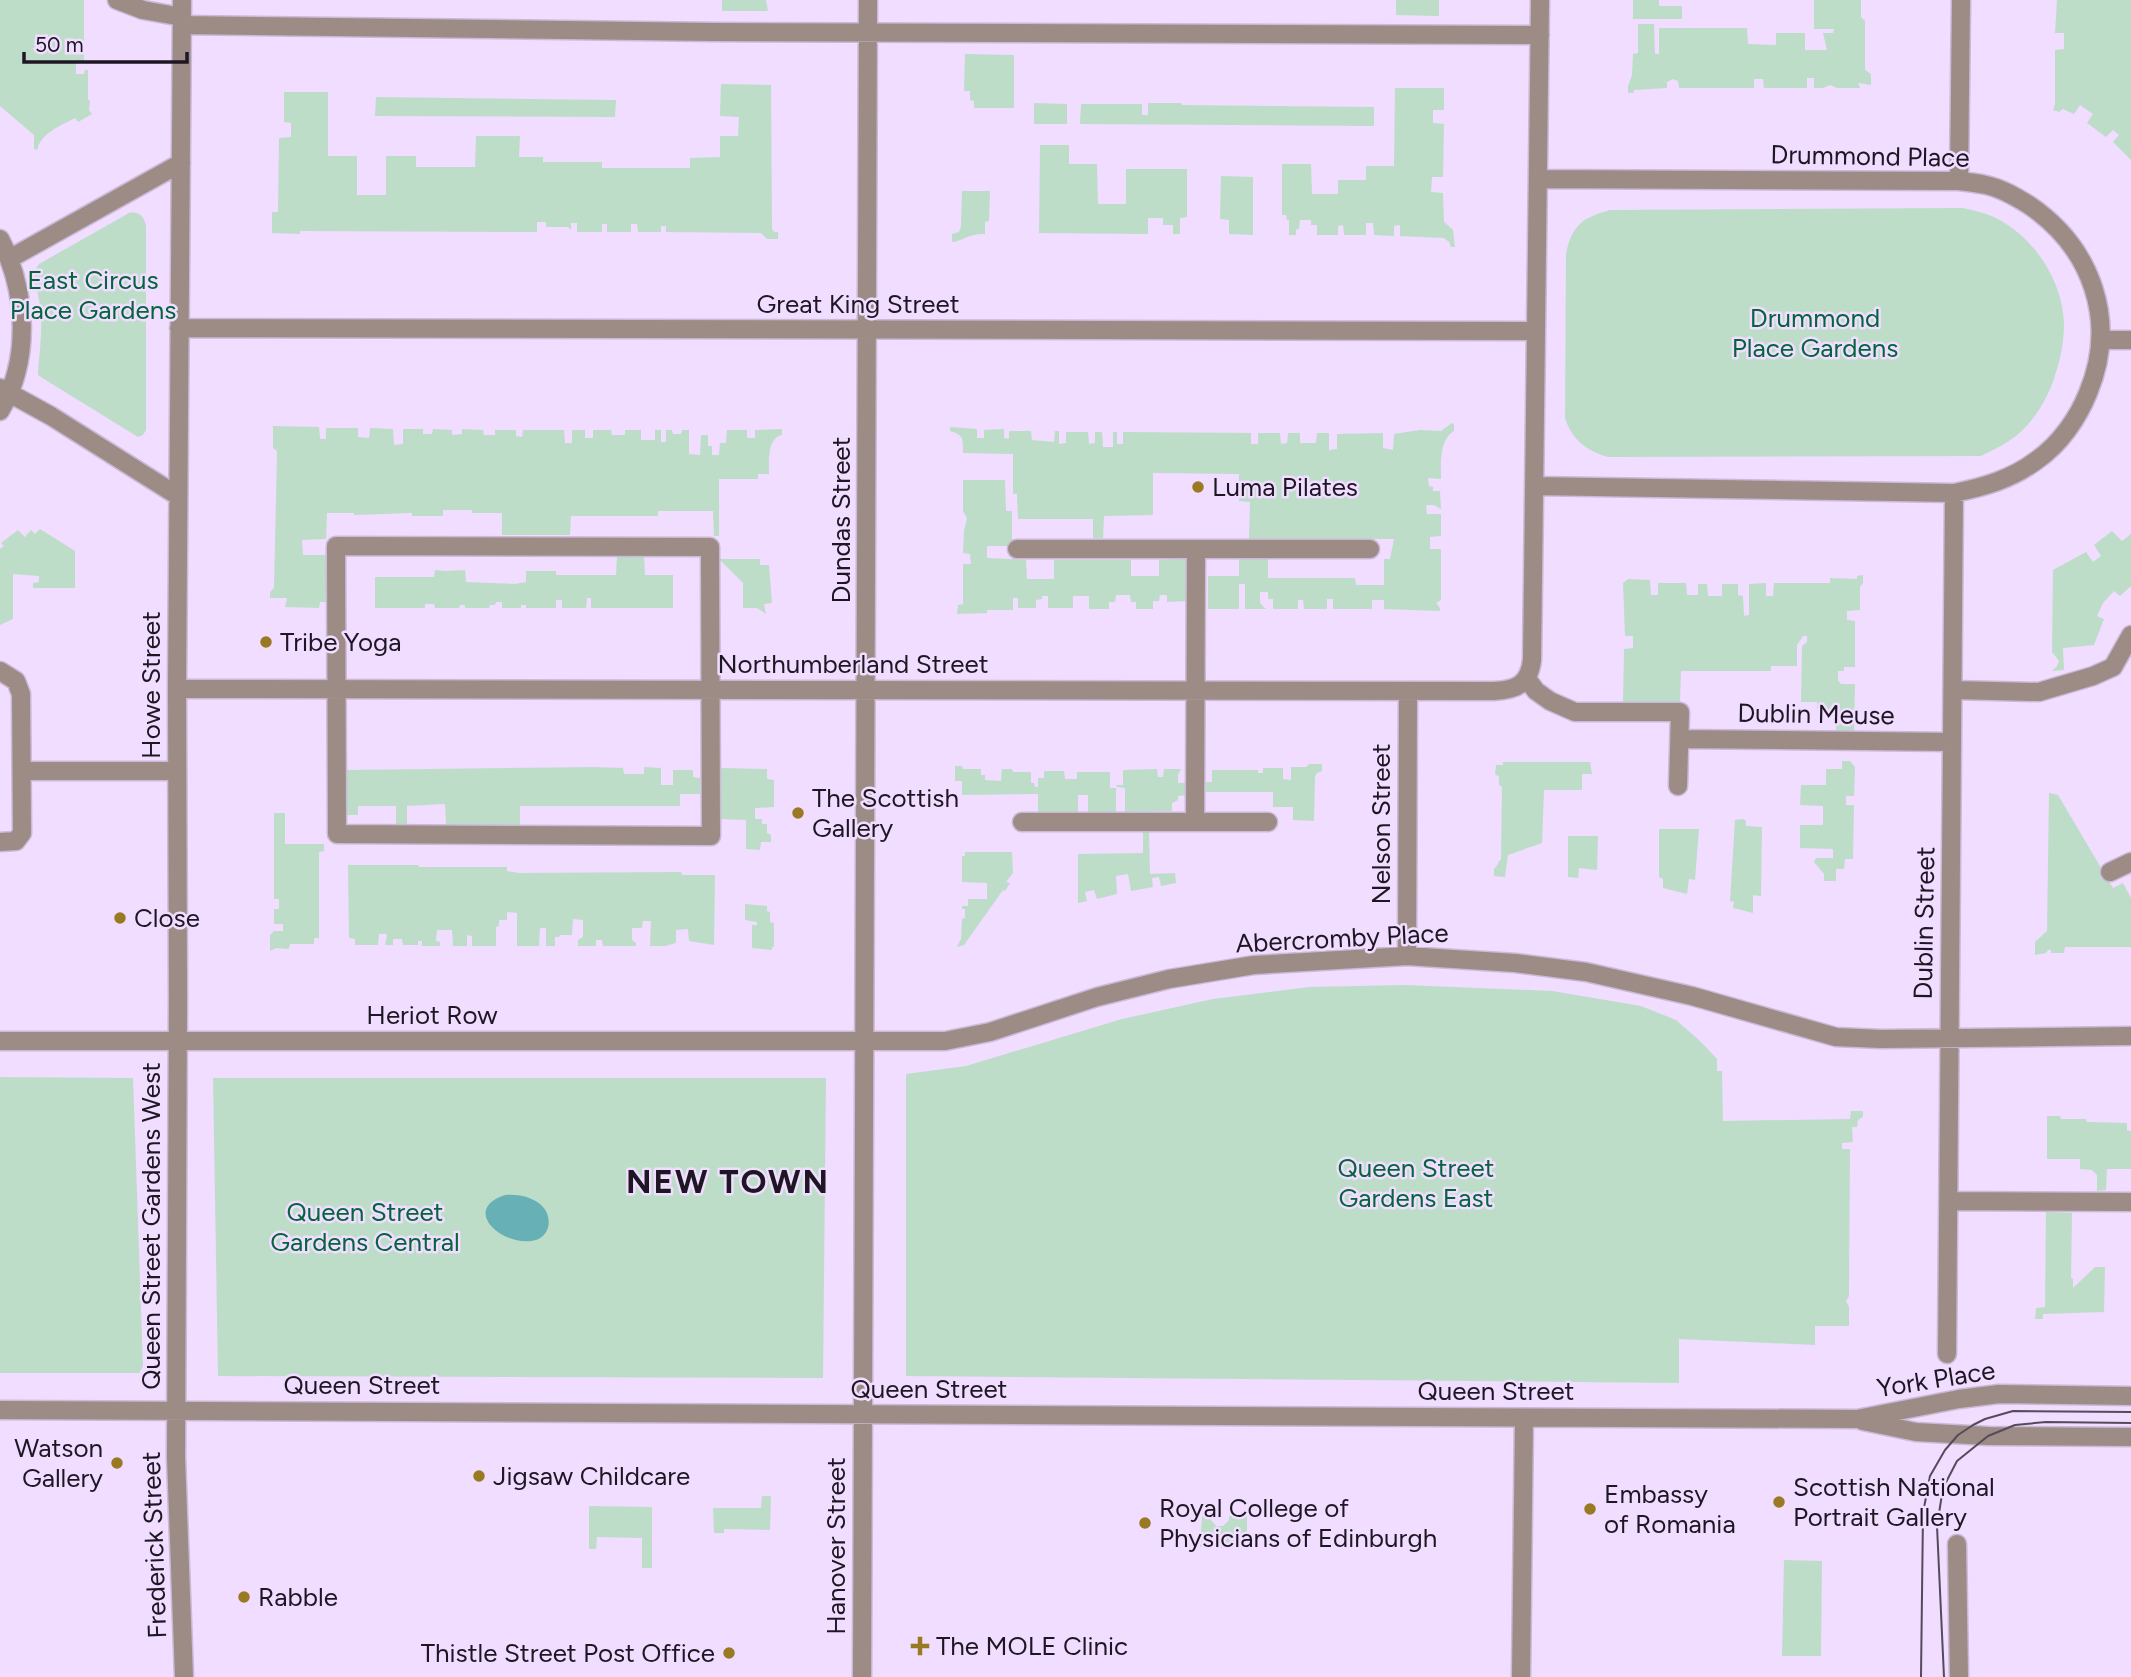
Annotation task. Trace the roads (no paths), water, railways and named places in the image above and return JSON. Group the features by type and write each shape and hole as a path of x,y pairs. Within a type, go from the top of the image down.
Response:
{"street":[{"path":"117,0 143,10 182,14 868,32 1540,35"},
{"name":"Dundas Street","path":"864,1040 868,0"},
{"path":"1540,0 1532,660 1527,680 1550,701 1575,712 1680,712 1678,786"},
{"path":"1959,181 1961,0"},
{"name":"Howe Street","path":"178,1041 177,689 182,14"},
{"path":"9,260 180,163"},
{"name":"Drummond Place","path":"1534,486 1954,494 1990,485 2016,474 2040,459 2065,434 2093,381 2101,341 2101,321 2089,274 2069,241 2045,216 2015,196 1987,185 1959,181 1538,178"},
{"path":"0,239 18,288 22,321 20,354 5,390 0,411"},
{"name":"Great King Street","path":"179,328 1536,331"},
{"path":"2101,341 2131,340"},
{"path":"5,390 178,496"},
{"name":"Dublin Street","path":"1947,1354 1954,494"},
{"path":"336,546 710,547 711,836 337,835 337,689 336,546"},
{"path":"1017,549 1370,549"},
{"path":"1195,822 1196,549"},
{"path":"1953,690 2039,692 2093,676 2113,667 2131,635"},
{"path":"0,671 16,681 21,690 22,771 21,837 13,842 0,842"},
{"name":"Northumberland Street","path":"177,689 1408,691 1507,690 1527,680"},
{"name":"Nelson Street","path":"1407,956 1408,691"},
{"name":"Dublin Meuse","path":"1680,739 1952,742"},
{"path":"22,771 177,771"},
{"path":"1022,822 1268,822"},
{"path":"2110,872 2131,862"},
{"name":"Abercromby Place","path":"864,1040 919,1042 968,1037 1097,997 1199,974 1291,962 1407,956 1515,963 1598,975 1722,1004 1836,1037 1881,1039 2131,1036"},
{"path":"863,1415 864,1040"},
{"name":"Heriot Row","path":"0,1041 864,1040"},
{"name":"Queen Street Gardens West","path":"176,1410 178,1041"},
{"path":"1949,1201 2131,1202"},
{"name":"York Place","path":"1857,1419 1999,1394 2131,1396"},
{"name":"Queen Street","path":"0,1410 1857,1419"},
{"name":"Frederick Street","path":"176,1410 184,1677"},
{"name":"Hanover Street","path":"862,1677 863,1415"},
{"path":"1521,1677 1524,1418"},
{"name":"York Place","path":"1857,1419 1916,1433 2131,1437"},
{"path":"1957,1544 1959,1677"}],"tram line":[{"path":"1921,1677 1923,1513 1930,1476 1945,1450 1958,1435 1973,1425 2013,1411 2131,1412"},
{"path":"1944,1677 1937,1526 1943,1488 1957,1461 1988,1436 2015,1425 2046,1422 2131,1423"}],"place":[{"name":"Luma Pilates","path":"1198,487"},
{"name":"Tribe Yoga","path":"266,642"},
{"name":"The Scottish Gallery","path":"798,813"},
{"name":"Close","path":"120,918"},
{"name":"Watson Gallery","path":"117,1463"},
{"name":"Jigsaw Childcare","path":"479,1476"},
{"name":"Scottish National Portrait Gallery","path":"1779,1502"},
{"name":"Embassy of Romania","path":"1590,1509"},
{"name":"Royal College of Physicians of Edinburgh","path":"1145,1523"},
{"name":"Rabble","path":"244,1597"},
{"name":"The MOLE Clinic","path":"920,1646"},
{"name":"Thistle Street Post Office","path":"729,1653"}],"district":[{"name":"NEW TOWN","path":"728,1181"}],"park label":[{"name":"East Circus Place Gardens","path":"93,295"},
{"name":"Drummond Place Gardens","path":"1815,333"},
{"name":"Queen Street Gardens East","path":"1416,1183"},
{"name":"Queen Street Gardens Central","path":"365,1227"}]}
